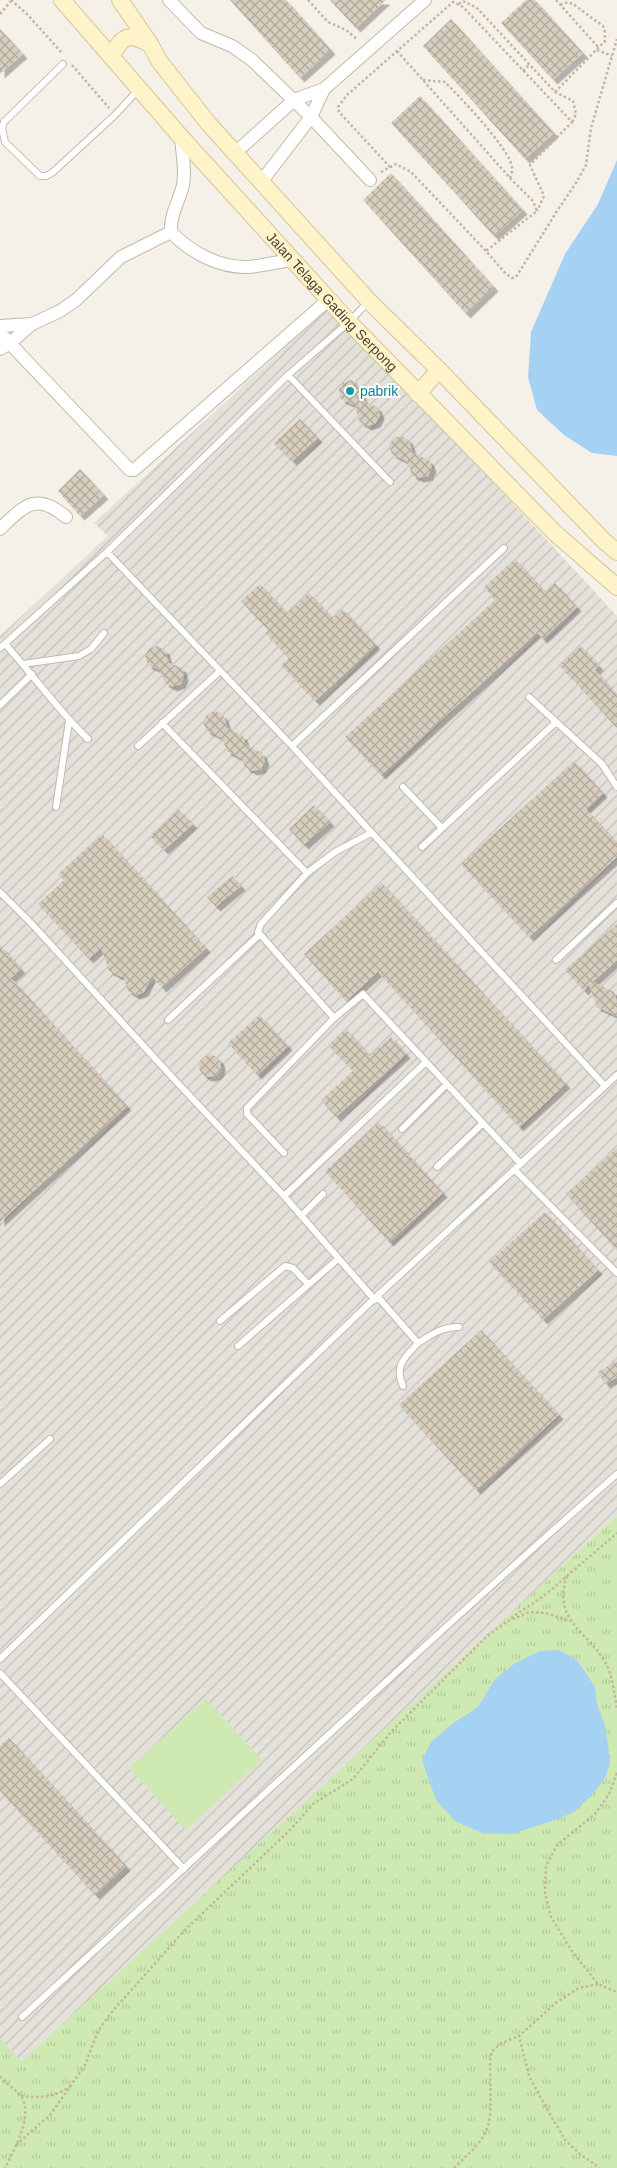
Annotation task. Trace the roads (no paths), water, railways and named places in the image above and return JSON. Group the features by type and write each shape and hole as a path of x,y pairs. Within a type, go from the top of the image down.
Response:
{"main road":[{"name":"Jalan Telaga Gading Serpong","path":"62,0 181,137 328,300 556,533 617,587"},
{"name":"Jalan Telaga Gading Serpong","path":"120,0 160,62 178,86 261,182 369,301 439,370 604,541 617,552"},
{"path":"112,56 122,40 128,37 136,36 150,44"},
{"path":"418,394 439,370"}],"street":[{"path":"169,0 201,33 232,46 252,60 311,117 370,180"},
{"path":"235,152 294,100 324,89 425,0"},
{"path":"261,182 311,117 324,89"},
{"path":"181,137 183,186 172,215 171,232 192,252 227,264 246,267 291,260"},
{"path":"5,346 32,324 60,311 76,300 121,257 171,232"},
{"path":"0,333 5,346 130,470 138,468 328,300"},
{"path":"0,326 32,324"},
{"path":"0,529 26,507 38,502 53,506 66,517"}],"lane":[{"path":"63,64 4,122 2,128 5,142 40,176 52,173 98,131 140,88"},
{"path":"88,739 69,721 23,664 2,646 107,552 288,375 349,322 369,301"},
{"path":"288,375 390,482"},
{"path":"292,746 504,548"},
{"path":"107,552 292,746 605,1086"},
{"path":"23,664 79,656 91,649 104,633"},
{"path":"138,746 220,671"},
{"path":"0,705 32,674"},
{"path":"528,696 602,764 617,787"},
{"path":"56,807 69,721"},
{"path":"422,847 556,722"},
{"path":"162,723 308,873"},
{"path":"403,787 442,828"},
{"path":"334,1018 259,935 258,929 308,873 335,852 371,833"},
{"path":"0,892 31,923 172,1078 284,1196 338,1259 418,1343"},
{"path":"556,960 617,903"},
{"path":"168,1020 259,935"},
{"path":"284,1153 248,1114 247,1110 334,1018 364,995 521,1164"},
{"path":"284,1196 426,1062"},
{"path":"0,1659 376,1298 617,1075"},
{"path":"402,1130 446,1085"},
{"path":"437,1166 483,1122"},
{"path":"515,1170 617,1273"},
{"path":"301,1216 323,1194"},
{"path":"238,1346 338,1259"},
{"path":"220,1321 286,1266 293,1268 308,1284"},
{"path":"403,1386 399,1376 399,1367 407,1354 418,1343 436,1331 447,1327 459,1327"},
{"path":"0,1484 50,1439"},
{"path":"22,2017 498,1579 617,1474"},
{"path":"0,1673 184,1869"}],"water":[{"path":"617,160 617,456 592,453 564,435 537,410 528,377 531,332 565,254 598,204"},
{"path":"559,1650 577,1660 595,1687 597,1704 604,1722 610,1764 604,1780 574,1812 512,1834 482,1833 455,1821 436,1800 422,1760 431,1742 452,1724 478,1707 495,1679 514,1664 540,1651"}],"place":[{"name":"pabrik","path":"350,391"}]}
